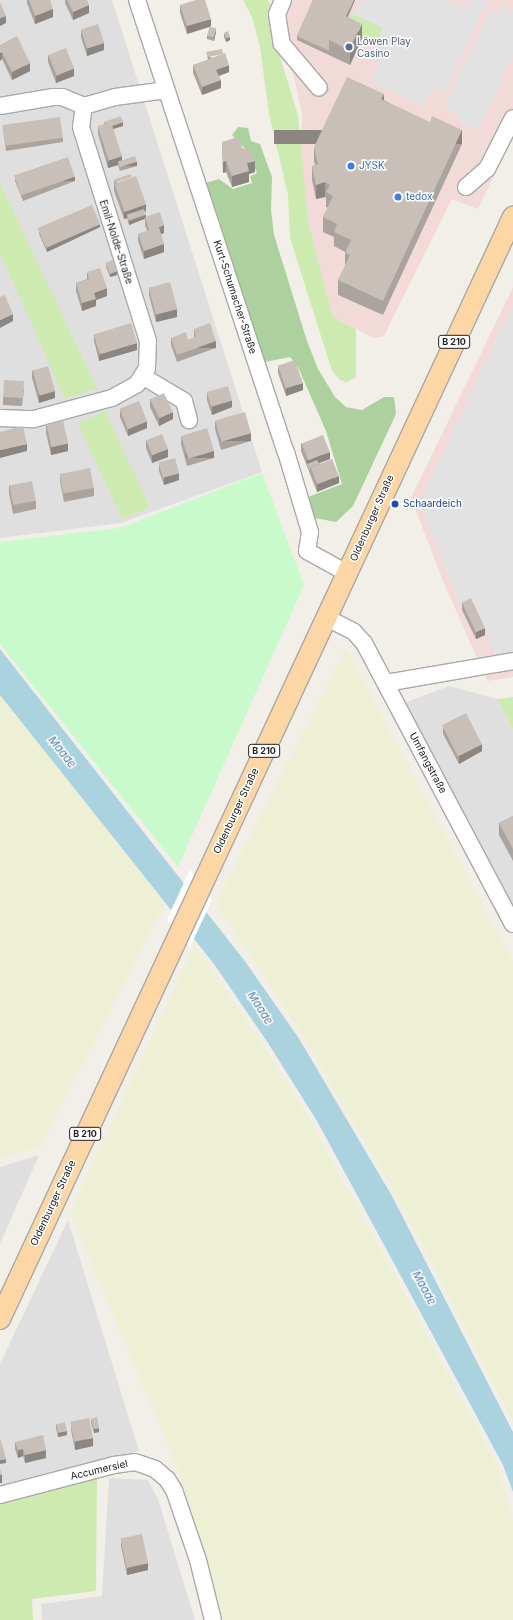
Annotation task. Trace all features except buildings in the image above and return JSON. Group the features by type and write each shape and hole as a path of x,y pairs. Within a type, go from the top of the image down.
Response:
{"main road":[{"name":"Oldenburger Straße","path":"0,1319 178,933 513,217"}],"street":[{"name":"Kurt-Schumacher-Straße","path":"137,0 306,517 310,532 307,551 347,573"},
{"path":"283,0 276,14 282,44 319,88"},
{"path":"0,106 53,97 62,97 84,106 115,98 167,90"},
{"name":"Emil-Nolde-Straße","path":"84,106 81,127 86,146 148,341 149,354 144,377"},
{"path":"466,187 487,169 513,118"},
{"path":"0,418 34,419 84,406 129,390 144,377 184,401 189,420"},
{"name":"Umfangstraße","path":"326,618 354,632 364,643 513,924"},
{"path":"386,683 510,661"},
{"name":"Accumersiel","path":"0,1495 114,1465 135,1462 155,1469 167,1479 174,1490 198,1560 213,1620"}],"shaded area":[{"path":"0,0 112,0 262,472 121,523 0,538"},
{"path":"288,0 513,0 513,136 478,209 452,199 384,336 374,338 333,317 308,221 300,160 302,115 281,15"},
{"path":"360,0 369,3 371,0 445,0 461,7 473,0 488,0 445,93 432,87 423,106 371,82 380,63 369,58 383,28 353,14"},
{"path":"503,5 513,10 513,54 479,130 462,123 454,111 444,107 490,10 499,14"},
{"path":"513,287 513,677 487,681 443,581 411,498"},
{"path":"513,304 513,666 501,668 474,602 461,607 419,503"},
{"path":"449,686 497,699 513,730 513,909 404,703"},
{"path":"39,1155 0,1244 0,1167"},
{"path":"68,1220 139,1451 0,1487 0,1364"},
{"path":"109,1478 148,1480 158,1499 195,1620 42,1620 41,1604 102,1596"}],"green space":[{"path":"243,0 268,0 271,6 268,18 298,115 308,221 333,317 356,329 356,377 347,382 340,380 332,371 290,238 288,195 269,114 260,47 252,17"},
{"path":"350,13 383,28 376,42 342,29"},
{"path":"238,127 248,128 251,141 260,144 272,177 271,210 274,235 307,341 318,369 335,397 346,407 362,410 384,397 394,397 396,414 353,506 336,522 315,518 308,497 342,484 326,431 298,367 290,357 265,362 230,266 220,222 206,183 219,179 233,189 252,183 250,176 257,173 249,153 232,135"},
{"path":"0,183 97,388 65,399 0,253"},
{"path":"105,411 150,507 123,520 78,424"},
{"path":"262,473 304,585 178,867 0,644 0,542 120,528"},
{"path":"346,648 513,962 513,1422 396,1195 302,1035 215,904"},
{"path":"0,695 165,904 40,1147 0,1159"},
{"path":"513,697 513,730 497,699"},
{"path":"194,945 264,1046 307,1115 497,1464 513,1521 513,1620 223,1620 177,1466 70,1213"},
{"path":"97,1479 96,1591 32,1599 33,1620 0,1620 0,1502"}],"water":[{"name":"Maade","path":"0,649 244,960 298,1037 392,1196 513,1432 513,1492 503,1465 317,1121 268,1043 214,964 0,695"}],"pier":[{"path":"190,870 212,900 190,947 167,919"}],"place":[{"name":"Löwen Play Casino","path":"349,47"},
{"name":"JYSK","path":"351,166"},
{"name":"tedox","path":"398,197"},
{"name":"Schaardeich","path":"395,504"}]}
